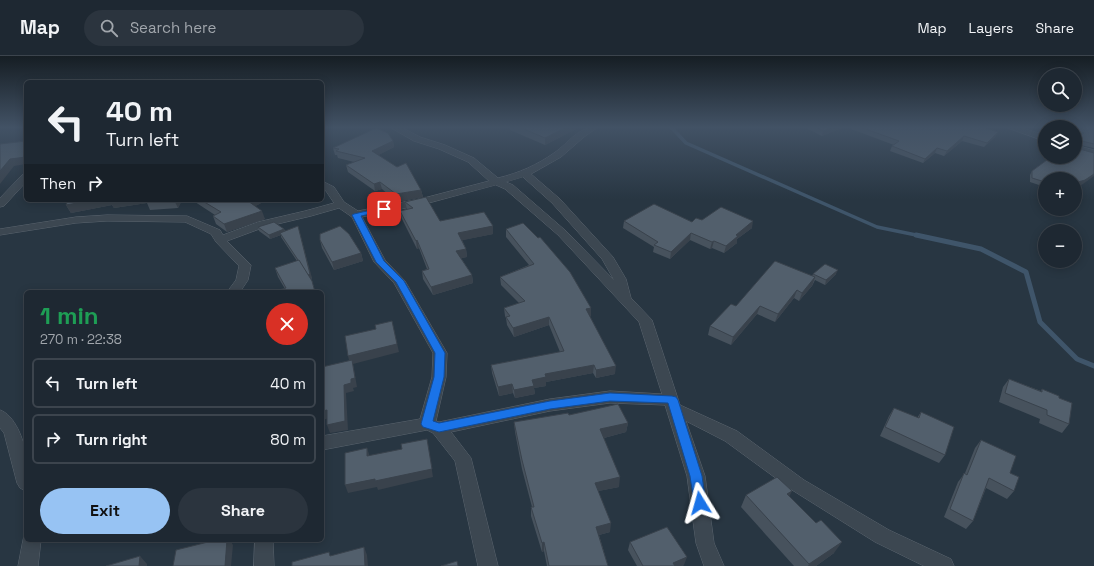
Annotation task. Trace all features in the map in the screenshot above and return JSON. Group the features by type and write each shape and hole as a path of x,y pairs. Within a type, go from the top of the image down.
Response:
{"street":[{"path":"450,151 471,160 497,182 509,187 562,233 645,320 674,404 696,476 705,543 714,566"},
{"path":"356,215 425,201 525,174 563,151"},
{"path":"525,174 556,201 607,257 620,279 625,298"},
{"path":"0,203 24,178"},
{"path":"324,186 334,194 340,204 356,215 380,262 400,281 440,353 439,377 433,426 462,458 488,566"},
{"path":"220,240 262,224 307,214 340,204"},
{"path":"0,232 76,220 107,218 187,219 216,232 220,240 245,265 245,274 241,283 235,290"},
{"path":"324,443 433,426 550,405 610,397 674,404 731,436 798,485 882,536 944,566"},
{"path":"0,416 11,431 24,476"},
{"path":"28,566 32,542"},
{"path":"264,542 264,566"}],"building":[{"path":"0,151 24,151 24,157 10,159 0,171"},
{"path":"336,151 372,151 397,167 406,163 421,190 396,194 380,182 374,184 346,165 365,158"},
{"path":"904,151 934,151 925,159"},
{"path":"1082,151 1094,153 1094,174 1082,181 1082,172 1038,172 1038,180 1032,178 1032,171 1042,164 1082,164"},
{"path":"426,197 440,221 484,212 493,226 458,233 466,249 456,251 472,275 431,287 422,271 429,269 417,240 416,241 400,211 413,208 405,202"},
{"path":"67,202 83,202 66,205"},
{"path":"204,202 249,202 262,211 224,224 213,216 221,212"},
{"path":"654,204 692,222 696,218 702,220 721,207 753,221 736,235 738,236 726,246 691,233 671,252 654,245 658,242 624,221"},
{"path":"274,222 284,229 269,235 258,227"},
{"path":"523,223 538,238 540,237 570,272 591,308 586,309 616,366 596,370 594,365 545,374 546,377 532,380 534,386 514,390 512,384 498,387 491,365 564,351 549,317 513,328 506,317 510,316 504,308 525,301 500,277 534,264 506,229"},
{"path":"298,226 310,274 308,275 280,233"},
{"path":"340,226 349,234 361,253 332,262 320,240 320,234"},
{"path":"299,260 312,281 314,290 279,290 286,288 275,268"},
{"path":"775,261 815,277 802,293 797,290 778,314 760,306 733,337 710,326 731,304 736,306"},
{"path":"825,264 838,270 826,280 813,274"},
{"path":"392,321 397,344 348,356 345,336 376,329 375,325"},
{"path":"352,360 355,378 351,379 351,383 344,385 345,421 327,425 327,410 324,411 324,367"},
{"path":"1009,379 1042,392 1042,389 1072,403 1069,424 1047,415 1047,410 1005,393"},
{"path":"618,404 628,423 600,429 620,477 595,483 611,523 596,527 608,566 549,566 544,542 542,543 531,507 534,507 514,422 568,413 569,415"},
{"path":"894,408 919,418 921,412 954,427 945,455 885,427"},
{"path":"427,439 432,469 375,481 375,479 345,485 345,453 367,448 367,456 402,449 401,444"},
{"path":"981,440 1016,456 1010,473 1019,477 1014,491 989,478 973,521 950,509 964,473 967,475"},
{"path":"777,477 792,491 787,494 816,523 821,520 842,542 809,564 746,495"},
{"path":"667,527 687,557 673,563 675,566 643,566 630,542"},
{"path":"208,542 227,542 225,566 173,566 176,550"},
{"path":"364,547 365,566 292,566 292,562 329,552 330,556"},
{"path":"140,556 139,566 106,566"},
{"path":"457,561 458,566 441,566"}],"waterway":[{"path":"704,151 877,227 921,236"},
{"path":"916,235 981,249 1026,272 1040,322 1077,359 1094,366"}],"route":[{"path":"384,209 356,215 368,235 380,262 400,281 440,353 439,377 426,424 439,428 550,405 610,397 672,400 696,476 700,503"}]}
